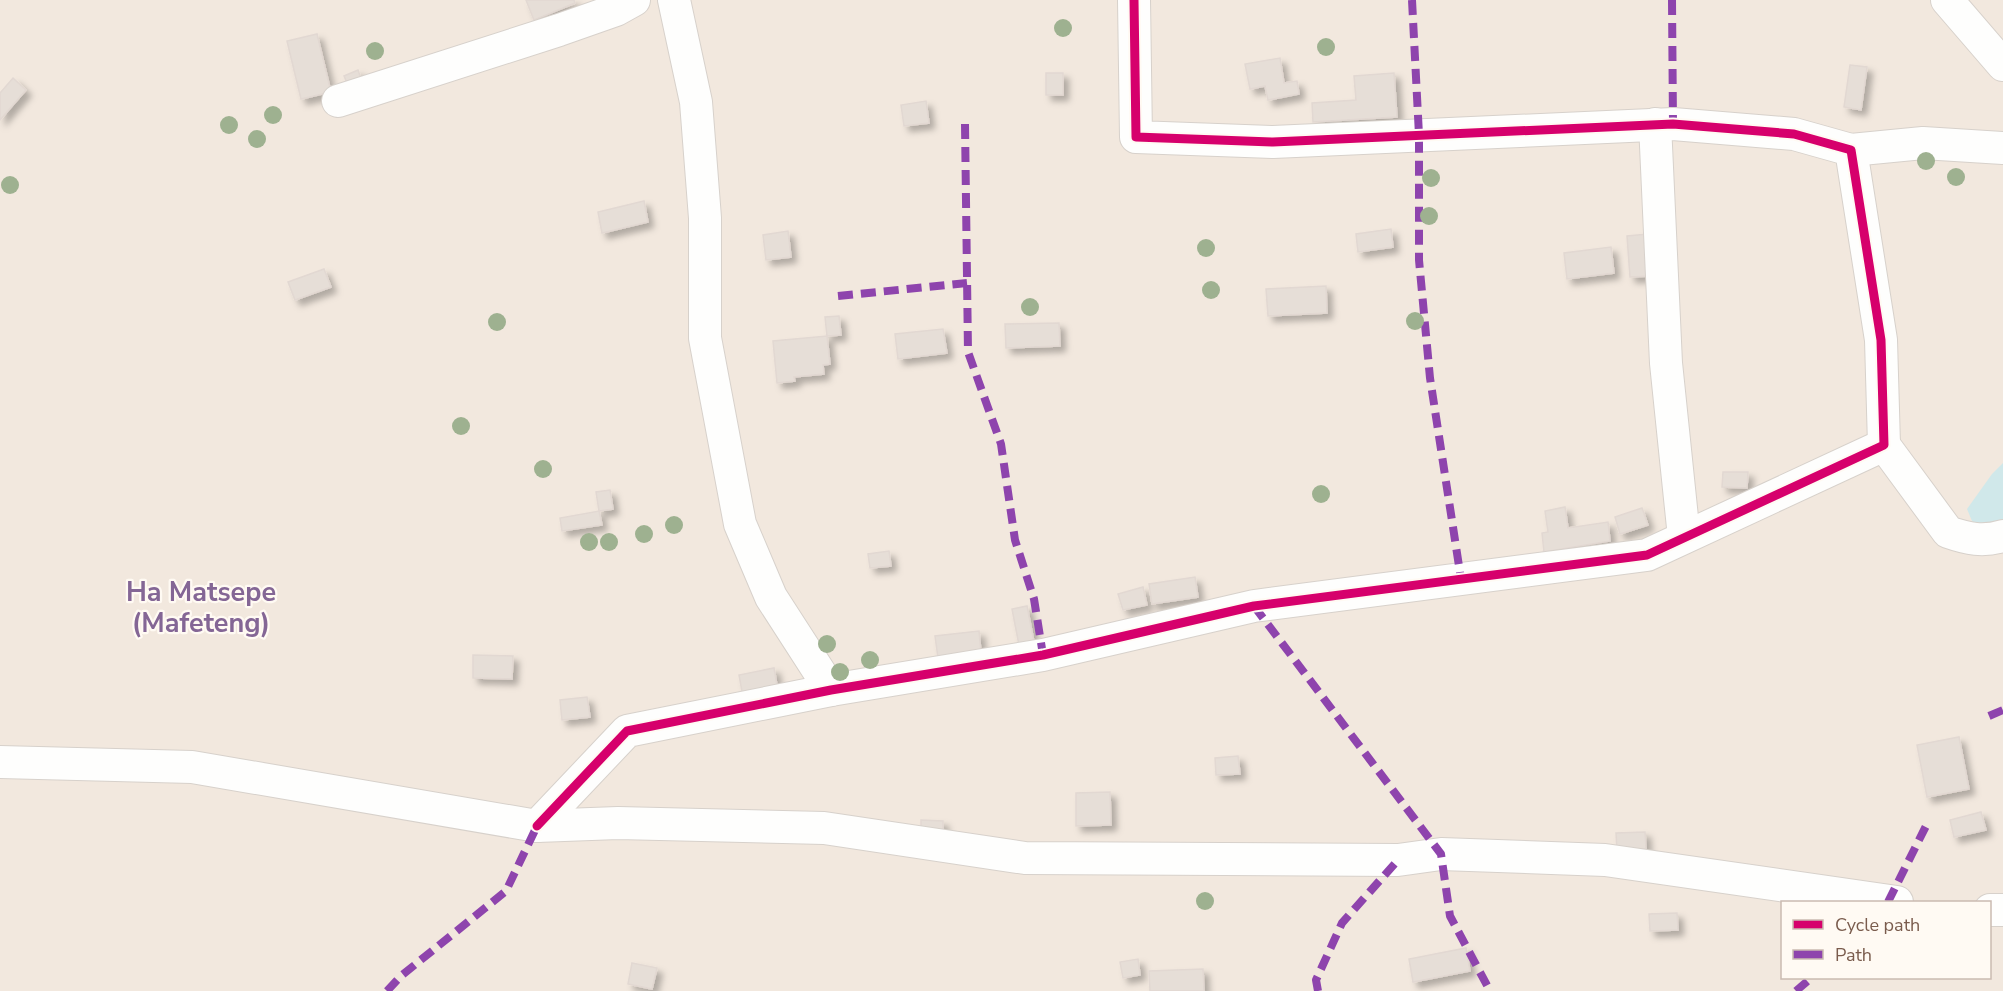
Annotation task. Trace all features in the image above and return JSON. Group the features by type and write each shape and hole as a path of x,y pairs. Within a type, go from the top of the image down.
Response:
{"street":[{"path":"338,101 559,30 616,10 634,0"},
{"path":"675,0 696,102 705,218 705,338 740,524 771,597 831,690"},
{"path":"1134,0 1136,137 1273,142 1673,124 1794,134 1851,150 1923,143 2003,148"},
{"path":"1947,0 2003,65"},
{"path":"1655,124 1666,363 1684,537"},
{"path":"1851,150 1881,340 1884,445 1948,532 1962,537 1988,540 2003,536"},
{"path":"537,826 627,731 831,690 1043,655 1254,606 1647,555 1884,445"},
{"path":"0,762 192,766 537,826 618,823 824,828 1025,858 1398,860 1441,854 1605,860 1883,901"}],"shaded area":[{"path":"0,0 2003,0 2003,991 0,991"}],"water":[{"path":"2003,463 2003,522 1979,527 1972,521 1967,509 1992,474"}],"building":[{"path":"526,0 574,0 575,3 534,20"},
{"path":"317,34 331,92 301,99 287,41"},
{"path":"1280,58 1284,83 1297,81 1299,94 1268,100 1265,86 1250,89 1245,64"},
{"path":"1850,65 1867,67 1861,110 1844,107"},
{"path":"358,70 363,85 350,90 344,76"},
{"path":"1046,73 1063,73 1063,95 1046,95"},
{"path":"1394,73 1397,117 1313,122 1312,103 1356,100 1354,76"},
{"path":"13,78 26,90 0,120 0,93"},
{"path":"926,101 929,123 904,126 901,105"},
{"path":"644,201 648,222 602,233 598,212"},
{"path":"1391,229 1393,247 1358,252 1356,234"},
{"path":"788,231 791,257 766,260 763,235"},
{"path":"1648,234 1651,276 1630,277 1627,236"},
{"path":"1611,247 1614,273 1567,279 1564,253"},
{"path":"324,269 331,287 295,300 288,282"},
{"path":"1326,286 1327,313 1268,316 1266,289"},
{"path":"839,316 841,335 827,336 825,317"},
{"path":"1059,323 1060,346 1006,348 1005,324"},
{"path":"943,329 947,353 898,359 895,334"},
{"path":"827,336 830,364 823,365 824,374 794,377 795,381 777,383 773,341"},
{"path":"1723,472 1748,472 1747,488 1722,487"},
{"path":"610,490 613,509 599,511 596,492"},
{"path":"1565,507 1568,528 1608,522 1610,541 1544,552 1542,533 1548,532 1545,511"},
{"path":"1642,508 1648,525 1620,534 1615,517"},
{"path":"599,511 602,525 562,531 560,518"},
{"path":"889,551 891,566 870,568 868,554"},
{"path":"1195,577 1198,597 1152,604 1149,584"},
{"path":"1143,587 1147,605 1123,610 1118,594"},
{"path":"1027,606 1034,642 1019,645 1012,609"},
{"path":"979,631 981,652 938,658 935,636"},
{"path":"473,655 513,656 512,679 473,678"},
{"path":"774,668 778,691 743,697 739,675"},
{"path":"587,697 590,717 562,720 560,700"},
{"path":"1959,737 1969,789 1927,797 1917,745"},
{"path":"1238,756 1240,774 1216,775 1215,758"},
{"path":"1110,792 1111,825 1076,826 1076,793"},
{"path":"1981,812 1986,830 1954,837 1950,820"},
{"path":"921,820 943,821 943,834 921,834"},
{"path":"1645,832 1646,849 1617,851 1616,833"},
{"path":"1677,913 1678,930 1650,931 1649,914"},
{"path":"1466,948 1470,971 1413,982 1409,959"},
{"path":"1138,959 1140,975 1123,978 1120,962"},
{"path":"632,963 657,968 652,989 628,984"},
{"path":"1203,969 1204,991 1150,991 1149,971"}],"marked path":[{"path":"1412,0 1419,135 1419,260 1430,378 1461,579"},
{"path":"1672,0 1673,124"},
{"path":"965,124 968,352 1001,444 1015,540 1034,599 1043,655"},
{"path":"838,296 967,283"},
{"path":"1254,606 1441,854 1450,916 1490,991"},
{"path":"1989,716 2003,710"},
{"path":"1888,901 1929,820"},
{"path":"387,991 401,976 506,891 537,826"},
{"path":"1318,991 1316,980 1342,923 1398,860"},
{"path":"1796,991 1810,979"}],"cycle path":[{"path":"537,826 627,731 831,690 1043,655 1254,606 1647,555 1884,445 1881,340 1851,150 1794,134 1673,124 1273,142 1136,137 1134,0"}],"district":[{"name":"Ha Matsepe (Mafeteng)","path":"201,608"}]}
